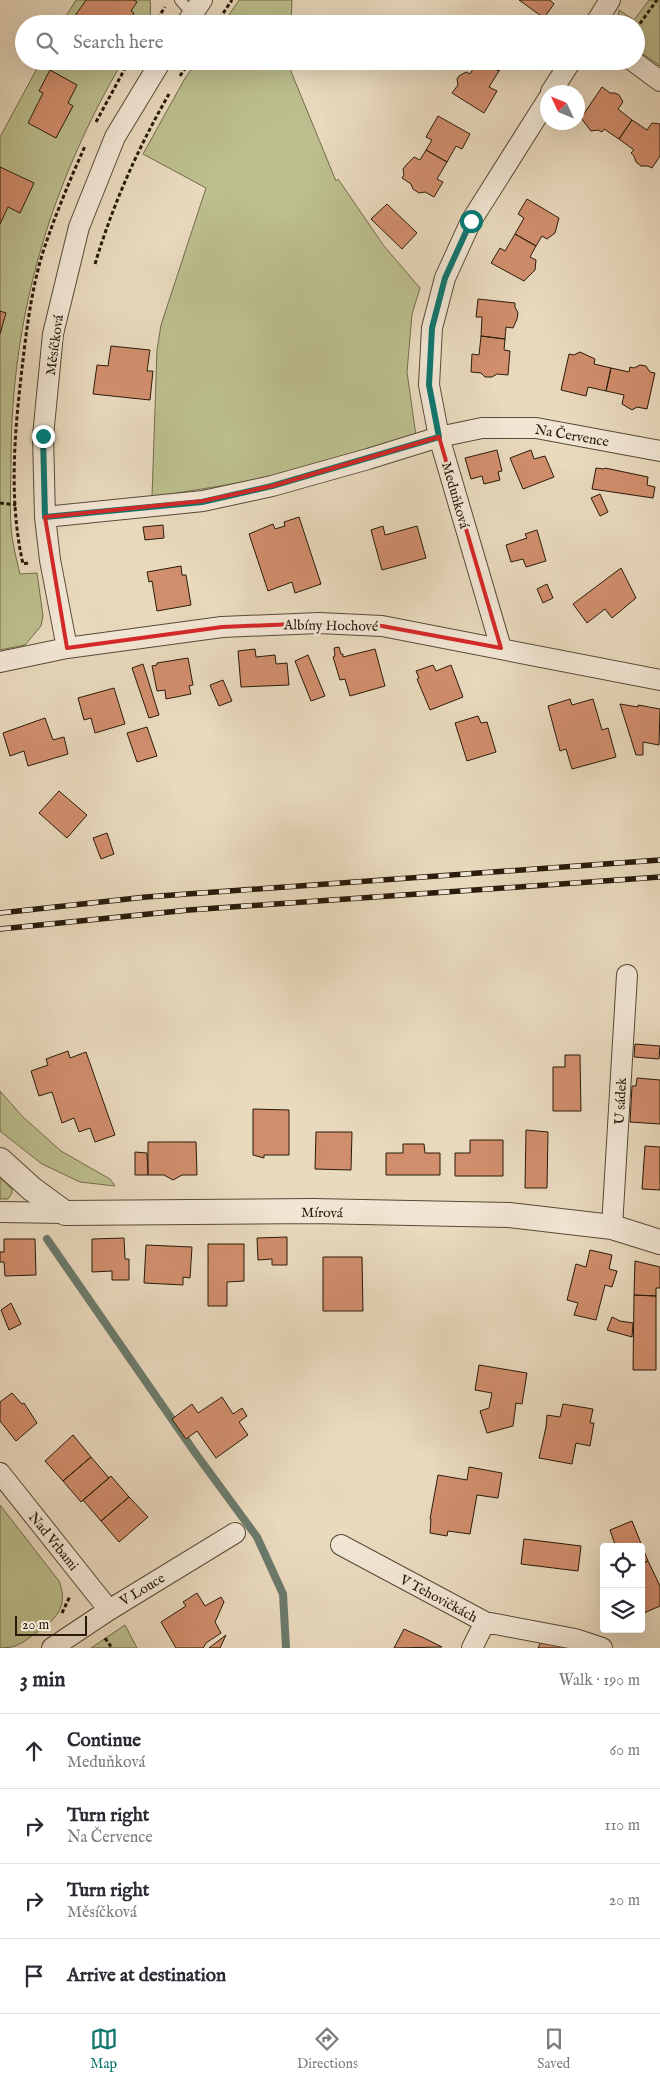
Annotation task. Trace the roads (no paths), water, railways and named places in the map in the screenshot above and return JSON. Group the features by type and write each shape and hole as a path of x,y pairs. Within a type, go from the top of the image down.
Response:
{"street":[{"path":"601,15 610,0"},
{"name":"Měsíčková","path":"67,648 50,560 45,517 43,436 53,334 79,227 115,137 156,70"},
{"path":"556,85 565,70"},
{"path":"645,70 660,81"},
{"name":"Meduňková","path":"501,648 439,437 429,385 432,328 445,278 471,221 540,112"},
{"name":"Na Července","path":"45,517 202,502 272,486 439,437 482,428 536,428 660,451"},
{"name":"Albíny Hochové","path":"0,662 67,648 222,626 319,623 382,626 660,680"},
{"name":"U sádek","path":"612,1227 628,975"},
{"path":"0,1160 32,1189 65,1213"},
{"name":"Mírová","path":"65,1213 312,1211 509,1215 612,1227 660,1242"},
{"path":"0,1212 65,1213"},
{"name":"Nad Vrbami","path":"0,1473 109,1610"},
{"name":"V Louce","path":"52,1648 109,1610 235,1533"},
{"name":"V Tehovičkách","path":"341,1545 485,1622 575,1639 602,1648"},
{"path":"472,1648 485,1622"}],"waterway":[{"path":"47,1239 196,1454 257,1537 283,1594 286,1648"}],"railway":[{"path":"0,913 146,897 660,860"},
{"path":"0,929 189,910 660,877"}]}
